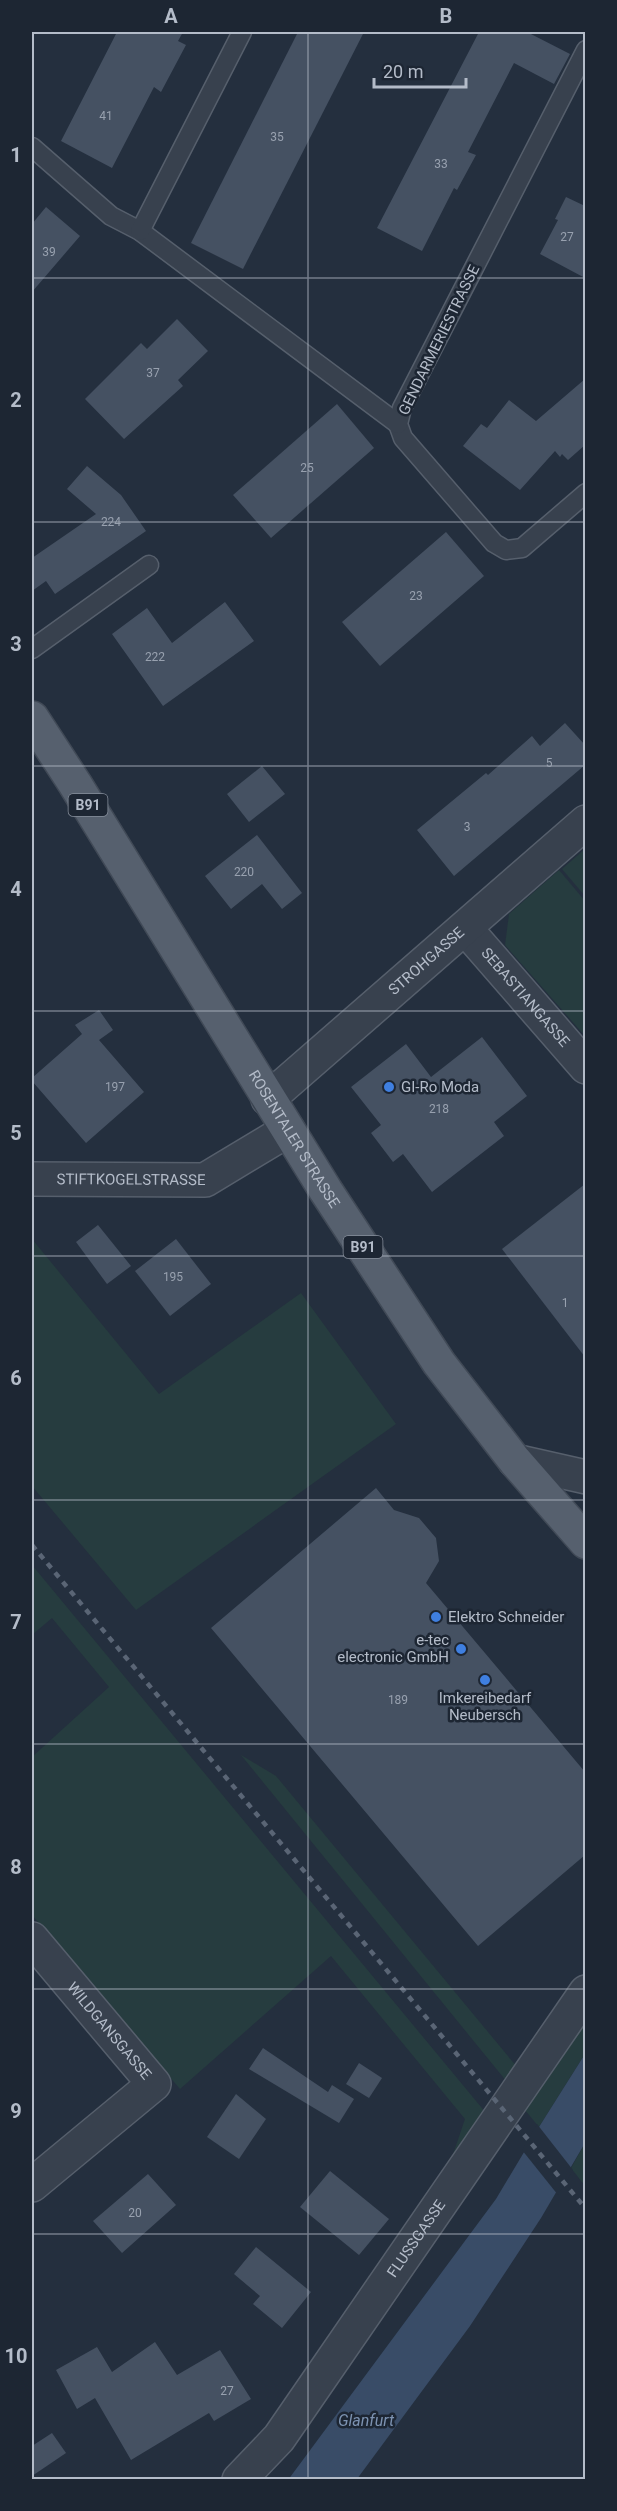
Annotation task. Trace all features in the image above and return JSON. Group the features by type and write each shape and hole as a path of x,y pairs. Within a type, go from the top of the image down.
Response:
{"main road":[{"name":"ROSENTALER STRASSE","path":"32,718 75,784 268,1099 439,1363 515,1461 585,1542"}],"street":[{"name":"STROHGASSE","path":"268,1099 585,822"},
{"name":"SEBASTIANGASSE","path":"465,928 585,1067"},
{"name":"STIFTKOGELSTRASSE","path":"32,1179 205,1180 288,1130"},
{"path":"515,1461 585,1477"},
{"name":"WILDGANSGASSE","path":"32,1940 154,2084 32,2184"},
{"name":"FLUSSGASSE","path":"239,2480 279,2438 585,1992"}],"lane":[{"path":"140,231 242,32"},
{"name":"GENDARMERIESTRASSE","path":"585,50 402,408 398,424 403,438 494,543 506,549 522,549 585,493"},
{"path":"32,147 111,216 140,231 398,424"},
{"path":"32,649 149,565"}],"green space":[{"path":"585,849 585,896 562,869"},
{"path":"559,870 585,901 585,1036 505,945 509,914"},
{"path":"32,1239 159,1394 301,1293 396,1424 136,1610 32,1486"},
{"path":"32,1565 486,2113 450,2163 465,2119 331,1956 180,2089 32,1915 32,1757 109,1687 52,1618 32,1635"},
{"path":"241,1755 276,1776 517,2067 507,2082"},
{"path":"585,2020 585,2054 539,2127 525,2110"},
{"path":"585,2143 585,2186 571,2168"}],"water":[{"name":"Glanfurt","path":"585,2054 585,2143 541,2218 470,2326 357,2479 288,2480 496,2199"}],"pier":[{"path":"537,2124 573,2170 558,2195 522,2150"}],"building":[{"path":"117,32 183,32 178,41 186,45 161,92 154,87 112,168 61,141"},
{"path":"298,32 364,32 243,269 191,243"},
{"path":"479,32 527,32 570,54 554,84 514,63 468,152 476,155 457,190 454,188 422,251 377,228"},
{"path":"566,197 585,206 585,278 540,254 558,220 555,219"},
{"path":"46,207 80,236 32,292 32,224"},
{"path":"177,319 208,351 178,380 183,386 124,439 85,399 141,343 147,349"},
{"path":"585,379 585,445 568,460 562,454 560,457 555,451 520,490 463,446 481,424 487,428 509,400 536,421"},
{"path":"337,404 374,448 271,538 233,495"},
{"path":"87,466 121,495 146,531 55,594 46,581 32,591 32,558 96,514 67,489"},
{"path":"446,532 484,576 380,666 342,622"},
{"path":"225,602 254,641 163,706 112,634 147,608 172,643"},
{"path":"565,723 585,745 585,765 454,876 417,830 486,773 488,775 532,736 540,746"},
{"path":"262,766 285,794 249,822 227,794"},
{"path":"257,835 302,893 282,909 262,884 231,909 205,876"},
{"path":"99,1010 113,1030 99,1040 144,1092 86,1143 32,1081 32,1078 82,1034 75,1025"},
{"path":"482,1037 527,1096 494,1122 504,1136 432,1192 403,1154 393,1162 371,1133 381,1125 351,1087 406,1044 431,1077"},
{"path":"585,1184 585,1357 502,1249"},
{"path":"98,1225 131,1266 107,1284 76,1242"},
{"path":"176,1239 211,1284 170,1316 135,1271"},
{"path":"376,1488 394,1510 419,1518 436,1538 439,1561 426,1583 585,1772 585,1855 478,1946 211,1628"},
{"path":"263,2048 328,2092 332,2085 354,2099 339,2123 249,2069"},
{"path":"359,2063 382,2078 369,2098 346,2084"},
{"path":"236,2094 266,2119 239,2159 207,2137"},
{"path":"330,2171 389,2219 359,2255 300,2207"},
{"path":"148,2174 176,2205 122,2253 93,2221"},
{"path":"256,2247 311,2292 282,2328 253,2304 260,2296 234,2274"},
{"path":"155,2342 177,2375 220,2350 251,2399 214,2421 209,2413 131,2460 95,2398 77,2409 56,2370 97,2347 112,2372"},
{"path":"52,2433 66,2453 32,2476 32,2446"}],"railway":[{"path":"32,1545 586,2209"}],"place":[{"name":"GI-Ro Moda","path":"389,1087"},
{"name":"Elektro Schneider","path":"436,1617"},
{"name":"e-tec electronic GmbH","path":"461,1649"},
{"name":"Imkereibedarf Neubersch","path":"485,1680"}]}
